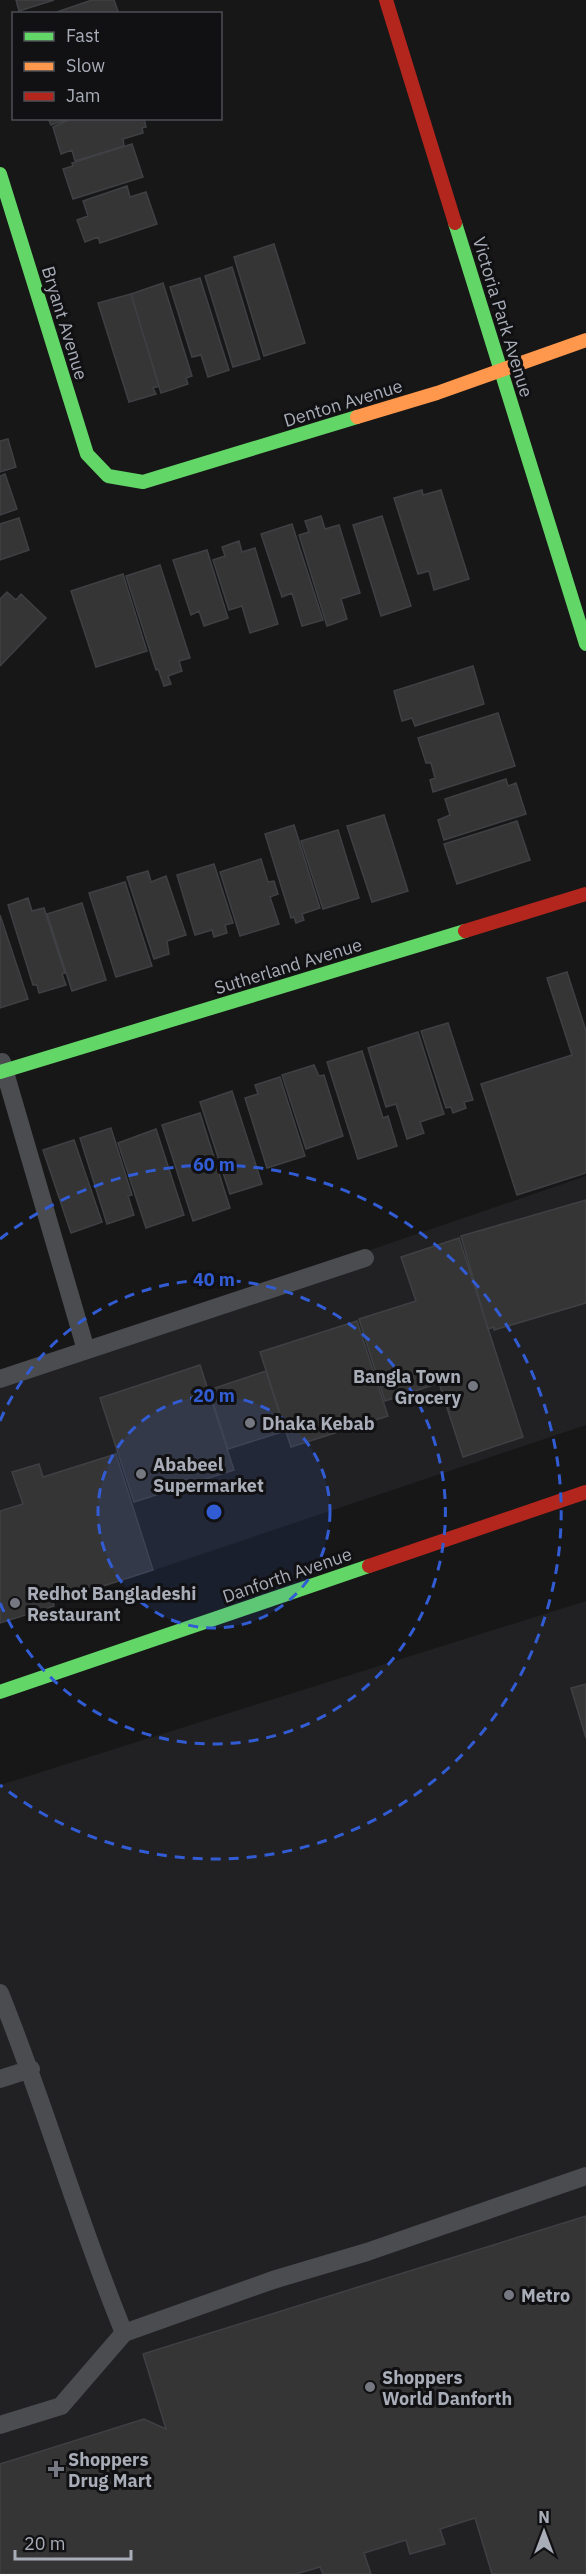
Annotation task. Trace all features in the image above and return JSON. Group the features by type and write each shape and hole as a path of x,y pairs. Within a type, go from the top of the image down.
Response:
{"street":[{"name":"Victoria Park Avenue","path":"386,0 586,644"},
{"name":"Bryant Avenue","path":"0,174 87,454 108,476"},
{"name":"Denton Avenue","path":"108,476 143,482 437,393 586,340"},
{"name":"Sutherland Avenue","path":"2,1066 586,894"},
{"name":"Danforth Avenue","path":"0,1692 586,1492"}],"lane":[{"path":"2,1066 86,1350"},
{"path":"0,1379 365,1258"},
{"path":"0,1993 31,2069 92,2253 124,2333"},
{"path":"0,2079 31,2069"},
{"path":"0,2425 61,2406 124,2333 273,2280 367,2252 586,2176"}],"shaded area":[{"path":"586,1176 586,1425 0,1622 0,1377"},
{"name":"Shoppers World Danforth","path":"586,1601 586,2574 0,2574 0,1785"}],"building":[{"path":"16,0 54,0 19,11"},
{"path":"92,0 114,0 118,12 57,12"},
{"path":"49,120 65,120 51,125"},
{"path":"69,120 144,120 146,127 142,128 143,133 123,139 124,146 75,161 72,150 61,154 53,127"},
{"path":"132,144 143,177 73,199 63,169 73,166 72,163"},
{"path":"127,186 130,197 146,192 157,224 100,243 98,237 85,242 77,220 88,216 83,201"},
{"path":"274,244 305,343 264,356 234,257"},
{"path":"232,267 260,359 233,367 205,276"},
{"path":"200,278 229,370 208,377 201,355 192,357 170,287"},
{"path":"163,283 192,376 186,378 188,384 161,393 131,294"},
{"path":"131,294 159,386 153,388 156,394 129,402 98,303"},
{"path":"8,439 16,467 0,472 0,441"},
{"path":"5,474 17,509 0,515 0,476"},
{"path":"422,490 423,495 441,490 469,579 434,590 429,571 418,574 394,498"},
{"path":"321,516 325,529 339,525 360,593 341,599 347,619 327,626 299,535 309,532 305,521"},
{"path":"382,516 411,606 381,616 353,525"},
{"path":"19,518 29,550 0,560 0,524"},
{"path":"292,524 323,620 302,626 292,593 282,597 261,534"},
{"path":"239,541 242,552 255,548 278,624 250,633 242,606 229,610 213,560 225,556 222,547"},
{"path":"207,550 228,618 204,626 199,611 191,615 173,560"},
{"path":"160,565 190,658 179,661 182,671 168,676 171,684 164,686 158,669 156,670 126,576"},
{"path":"123,574 147,651 96,667 71,591"},
{"path":"7,592 16,600 21,594 46,618 0,666 0,599"},
{"path":"473,666 484,704 415,726 412,718 402,721 394,691"},
{"path":"498,713 515,766 433,792 430,780 435,778 431,763 426,763 418,738"},
{"path":"506,779 508,786 516,783 526,814 444,840 438,820 450,815 445,799"},
{"path":"384,815 408,891 372,902 347,826"},
{"path":"517,821 530,860 457,884 444,844"},
{"path":"294,825 320,908 302,914 304,920 296,923 294,917 291,918 265,834"},
{"path":"338,830 359,898 323,909 301,841"},
{"path":"261,859 268,882 274,881 278,894 270,897 279,924 240,936 220,872"},
{"path":"214,864 233,923 225,925 227,933 214,937 212,930 195,935 177,875"},
{"path":"148,871 151,882 166,876 186,935 167,941 169,954 154,959 127,877"},
{"path":"125,882 152,966 116,977 89,893"},
{"path":"28,898 32,911 44,908 65,973 62,974 66,985 39,993 37,985 33,985 8,905"},
{"path":"82,903 106,980 72,991 47,914"},
{"path":"0,915 28,999 0,1008"},
{"path":"567,972 586,1031 586,1173 517,1195 481,1084 572,1055 547,978"},
{"path":"448,1023 473,1100 464,1102 466,1108 453,1113 451,1107 446,1108 421,1031"},
{"path":"418,1032 444,1114 420,1122 424,1133 407,1139 396,1104 386,1107 368,1048"},
{"path":"362,1051 383,1118 388,1116 397,1146 358,1159 327,1062"},
{"path":"314,1065 319,1076 324,1075 343,1136 306,1149 282,1075"},
{"path":"280,1077 305,1156 267,1168 245,1098 258,1094 255,1085"},
{"path":"232,1091 262,1184 230,1194 200,1102"},
{"path":"200,1113 230,1208 193,1221 162,1125"},
{"path":"111,1128 132,1195 128,1196 134,1215 107,1224 80,1138"},
{"path":"156,1129 184,1215 146,1228 118,1143"},
{"path":"74,1140 102,1222 71,1233 43,1150"},
{"path":"586,1200 586,1303 494,1330 494,1327 488,1329 461,1236"},
{"path":"459,1238 523,1437 463,1457 439,1383 385,1401 359,1319 416,1301 401,1257"},
{"path":"357,1321 388,1416 291,1447 260,1352"},
{"path":"200,1365 234,1470 134,1502 100,1398"},
{"path":"266,1371 285,1431 228,1449 209,1390"},
{"path":"116,1454 153,1570 53,1602 54,1606 0,1623 0,1511 23,1504 12,1472 39,1464 43,1477"},
{"path":"586,1684 586,1738 571,1688"},
{"name":"Shoppers World Danforth","path":"586,2216 586,2574 492,2574 475,2518 440,2529 445,2544 410,2554 406,2540 364,2553 371,2574 323,2574 320,2567 296,2574 0,2574 0,2464 144,2419 166,2429 143,2354"}],"traffic: fast":[{"path":"0,174 87,454 108,476 143,482 357,417"},
{"path":"455,223 586,644"},
{"path":"0,1072 465,931"},
{"path":"0,1692 369,1566"}],"traffic: slow":[{"path":"357,417 437,393 586,340"}],"traffic: jam":[{"path":"386,0 455,223"},
{"path":"465,931 586,894"},
{"path":"369,1566 586,1492"}],"place":[{"name":"Bangla Town Grocery","path":"473,1386"},
{"name":"Dhaka Kebab","path":"250,1423"},
{"name":"Ababeel Supermarket","path":"141,1474"},
{"name":"Redhot Bangladeshi Restaurant","path":"15,1603"},
{"name":"Metro","path":"509,2295"},
{"name":"Shoppers World Danforth","path":"370,2387"},
{"name":"Shoppers Drug Mart","path":"56,2469"}]}
